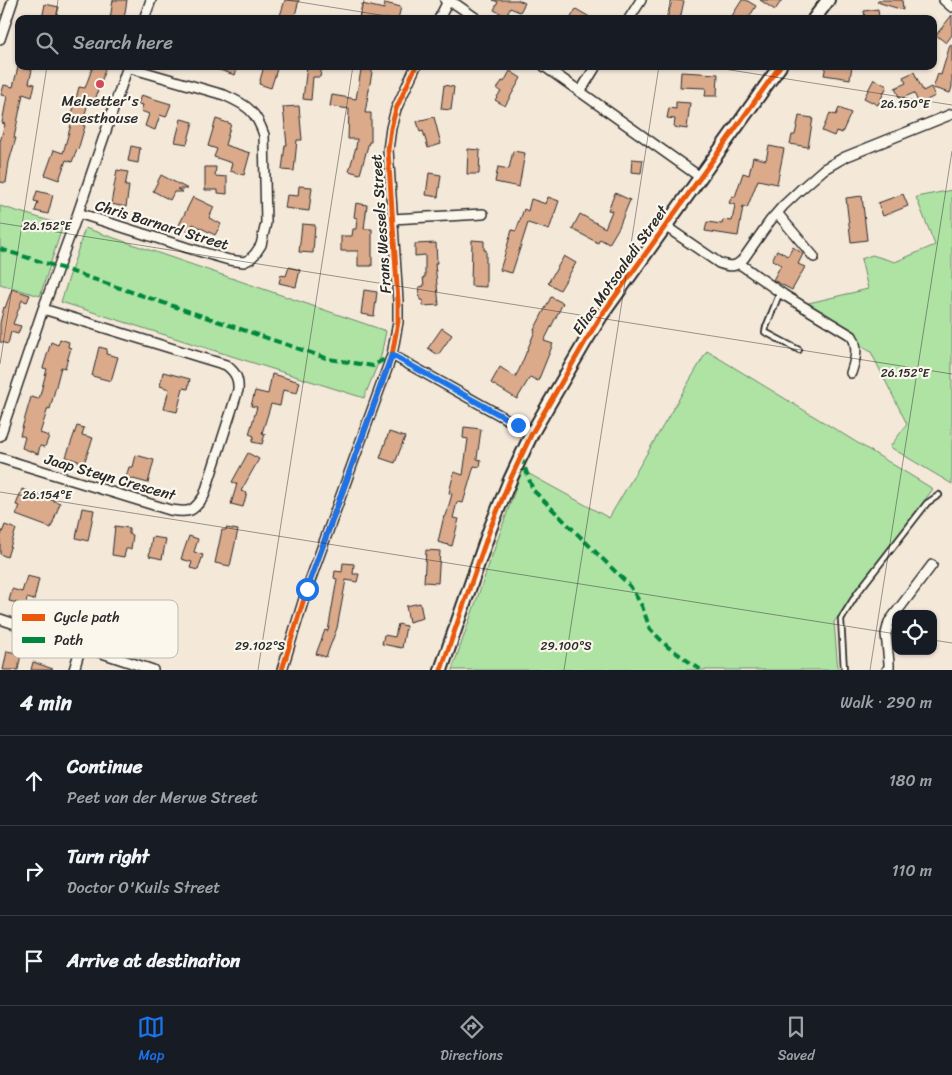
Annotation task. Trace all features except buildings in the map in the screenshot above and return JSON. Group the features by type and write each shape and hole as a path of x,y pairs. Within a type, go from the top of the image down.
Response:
{"street":[{"path":"0,39 13,0"},
{"path":"145,15 151,0"},
{"path":"632,15 642,0"},
{"path":"817,15 828,0"},
{"path":"944,0 952,7"},
{"path":"441,15 447,1 472,15"},
{"path":"0,436 127,70"},
{"name":"Chris Barnard Street","path":"78,213 229,260 244,262 255,254 261,245 266,223 264,135 255,115 238,101 138,70"},
{"name":"Frans Wessels Street","path":"282,670 307,589 392,355 398,322 398,301 388,150 396,109 414,70"},
{"path":"550,70 700,177"},
{"path":"580,92 594,70"},
{"name":"Elias Motsoaledi Street","path":"441,670 490,529 532,433 597,323 664,226 777,70"},
{"path":"664,226 718,263 732,266 740,264 777,213 824,169 846,157 952,114"},
{"path":"777,213 814,257"},
{"path":"392,219 483,214"},
{"path":"740,264 780,292 853,337 856,356 851,373"},
{"name":"Jaap Steyn Crescent","path":"0,458 170,510 192,511 204,496 238,390 238,378 233,370 226,365 43,309"},
{"path":"392,355 532,433"},
{"path":"887,670 889,663 886,634 889,622 932,565"},
{"path":"0,619 12,623"},
{"path":"117,658 153,670"}],"lane":[{"path":"780,292 765,332 799,350"},
{"path":"844,670 841,619 858,592 927,503 939,495"}],"green space":[{"path":"952,190 952,484 890,447 907,424 871,352 796,306 868,289 861,259 872,255 895,262 935,245 916,197"},
{"path":"0,206 63,225 40,296 0,284"},
{"path":"85,228 386,331 381,356 364,398 61,302"},
{"path":"707,351 933,489 834,622 838,670 452,670 522,470 609,518"}],"marked path":[{"path":"0,249 329,359 373,366 391,355"},
{"path":"521,457 533,490 630,586 642,606 650,629 668,647 701,670"}],"cycle path":[{"path":"282,670 307,589 392,355 398,322 398,301 388,150 396,109 414,70"},
{"path":"441,670 490,529 532,433 601,316 777,70"}],"place":[{"name":"Melsetter's Guesthouse","path":"100,84"}],"route":[{"path":"307,589 392,355 518,425"}]}
